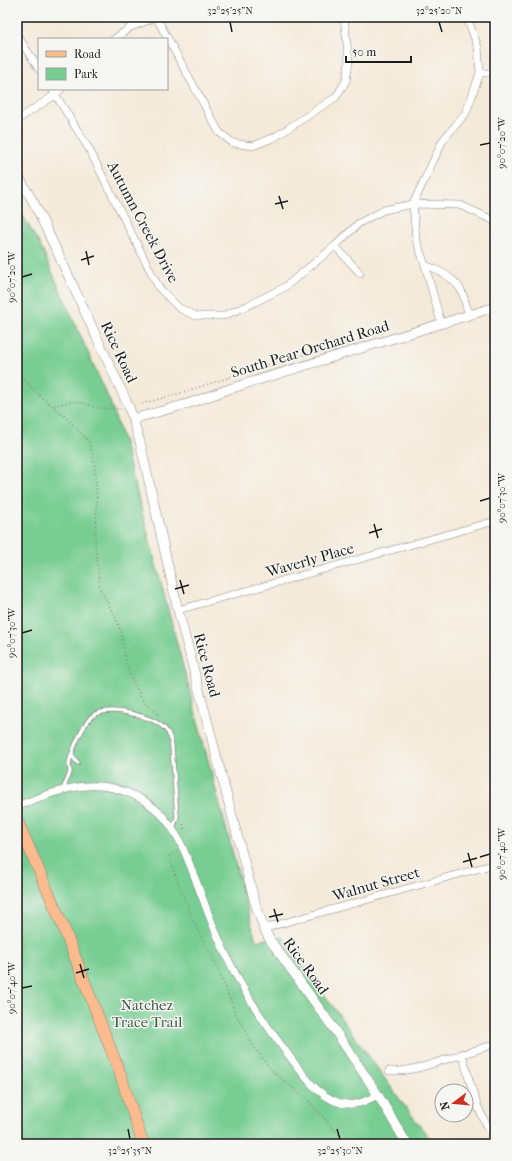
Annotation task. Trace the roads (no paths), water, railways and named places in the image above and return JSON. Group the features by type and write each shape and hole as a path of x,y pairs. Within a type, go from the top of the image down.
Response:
{"main road":[{"path":"17,820 63,926 120,1073 143,1144"}],"street":[{"path":"115,38 131,27 156,17 168,38"},
{"path":"168,39 220,132 232,143 253,146 275,137 336,97 346,81 349,62 344,17"},
{"path":"441,323 425,265 416,239 414,204 443,140 466,113 480,73 478,47 472,28 466,17"},
{"path":"17,35 38,67"},
{"path":"480,73 495,73"},
{"path":"17,120 54,92"},
{"name":"Autumn Creek Drive","path":"54,92 89,149 159,288 179,308 196,316 223,316 248,306 285,287 335,246 359,223 384,210 414,204 460,205 495,221"},
{"name":"Rice Road","path":"17,174 34,203 59,255 129,407 133,419 140,442 178,610 254,899 264,930 334,1029 378,1095 407,1144"},
{"path":"335,246 360,273"},
{"path":"425,265 435,268 456,284 461,290 469,315"},
{"name":"South Pear Orchard Road","path":"133,419 190,403 229,389 495,307"},
{"name":"Waverly Place","path":"178,610 495,521"},
{"path":"17,806 63,789 90,785 119,790 147,802 160,813 173,829 183,848 217,934 239,981 276,1039 297,1067 316,1088 332,1100 340,1103 357,1104 378,1095"},
{"name":"Walnut Street","path":"264,930 276,925 495,864"},
{"path":"389,1071 402,1071 422,1067 462,1053 495,1044"},
{"path":"462,1053 480,1110 488,1129 495,1137"}],"lane":[{"path":"63,789 70,771 69,764 72,756 83,730 89,719 94,714 119,712 150,718 168,732 172,747 177,818 173,829"},
{"path":"72,756 78,763"}],"park label":[{"name":"Natchez Trace Trail","path":"147,1014"}]}
